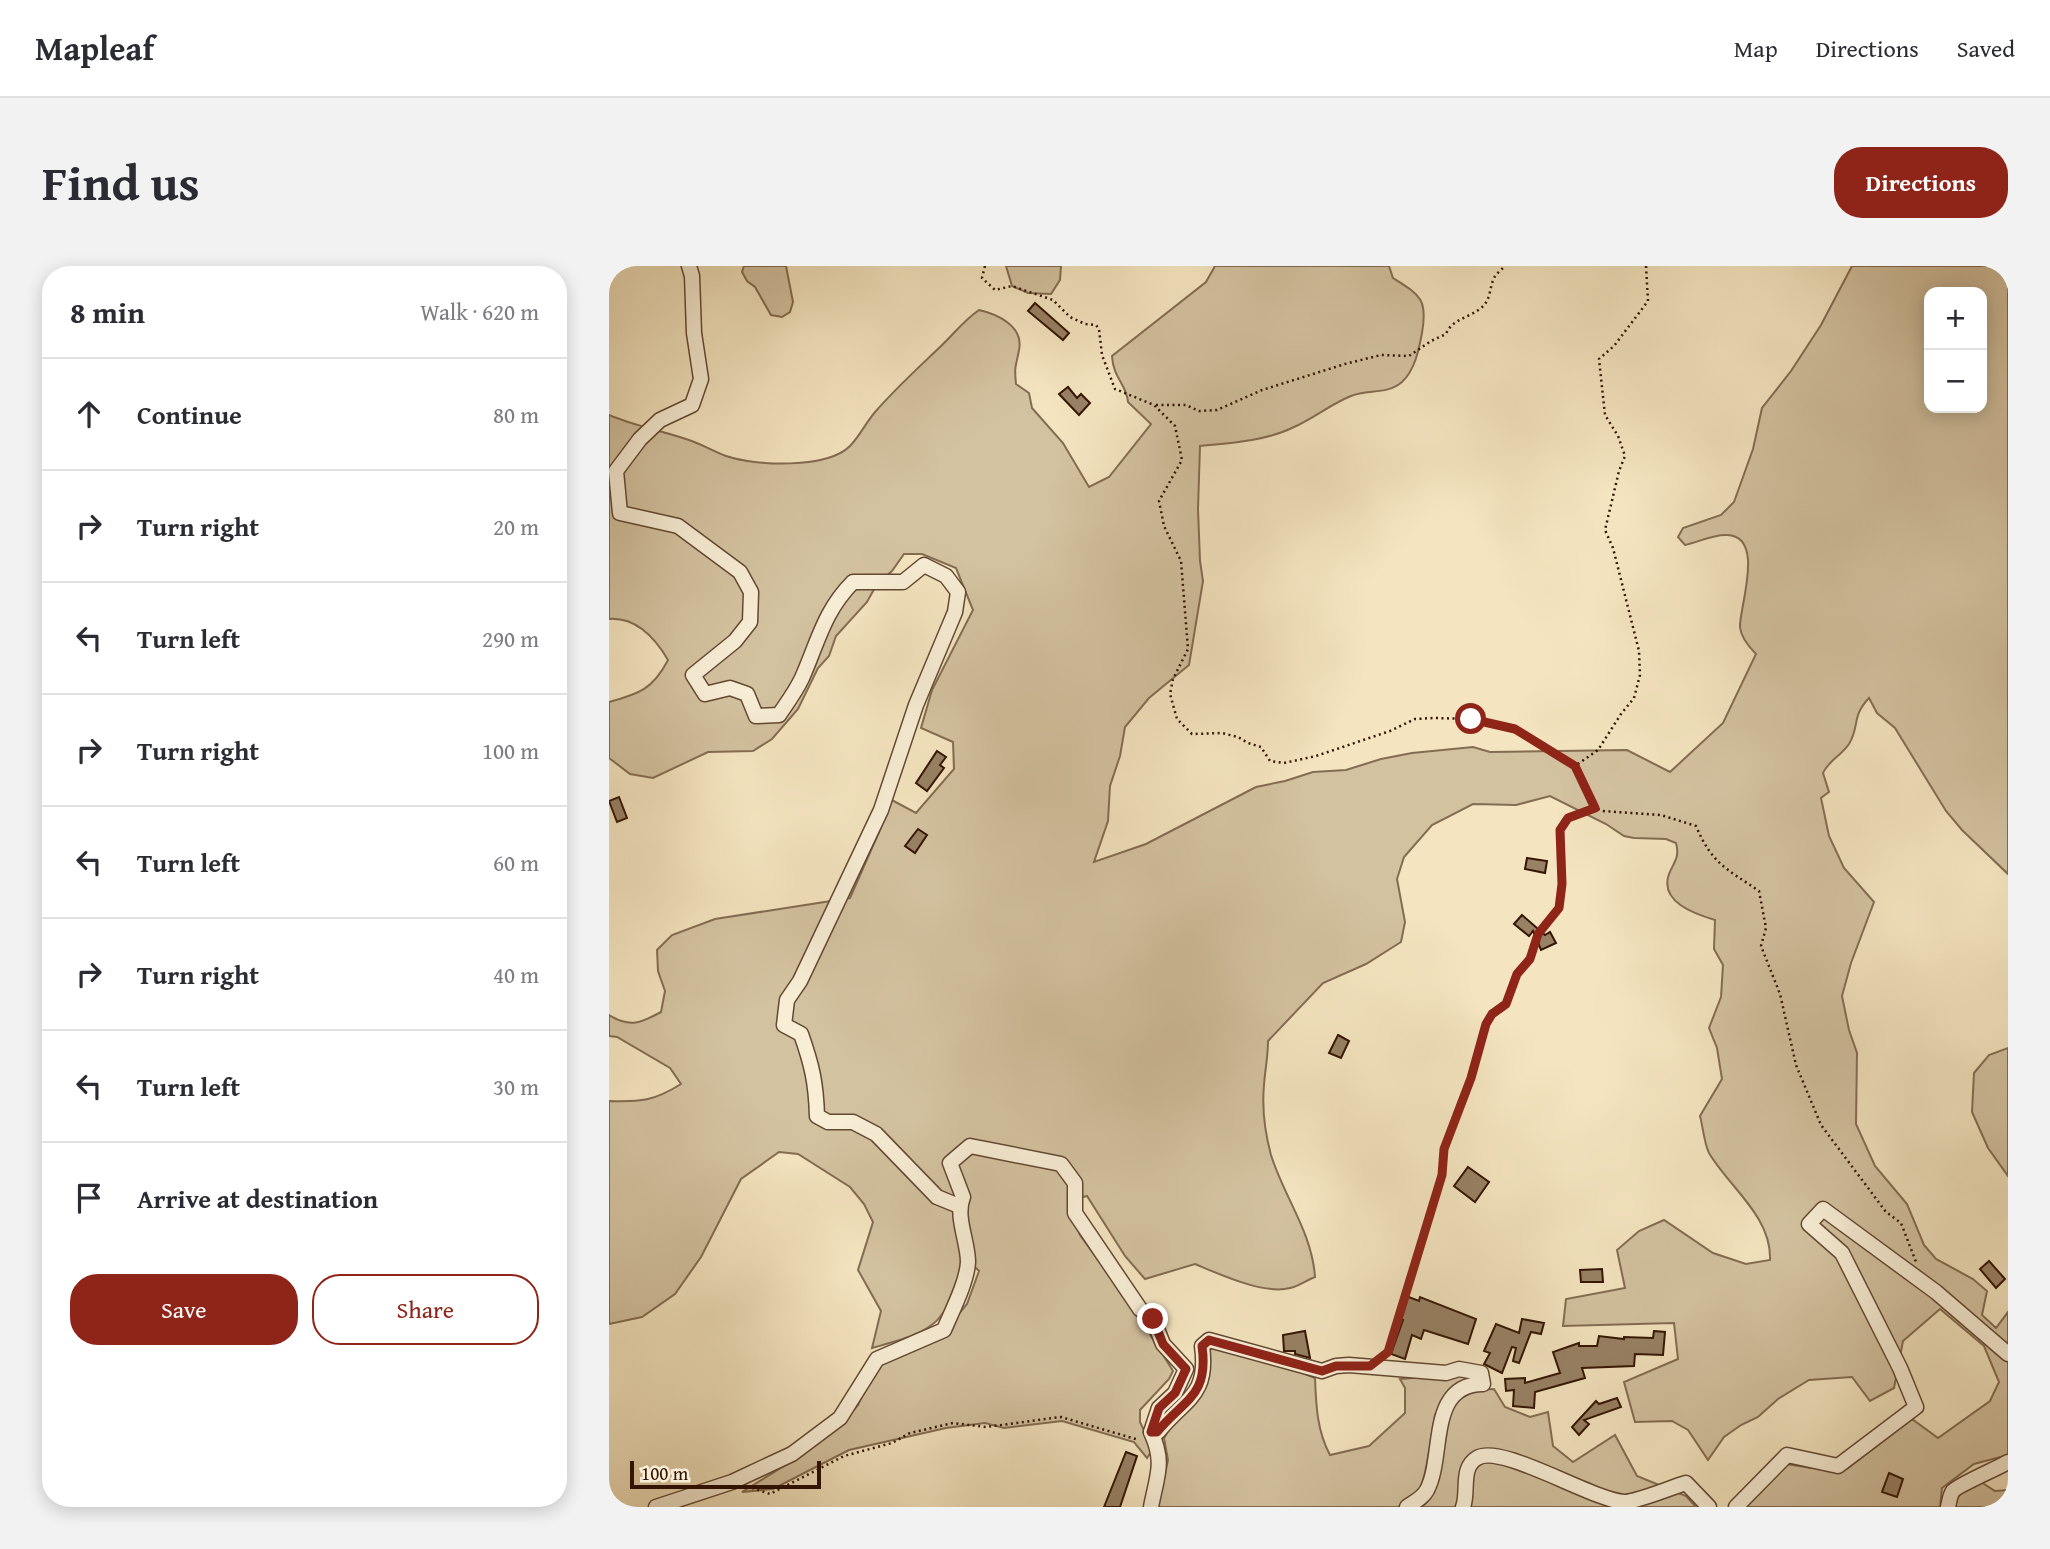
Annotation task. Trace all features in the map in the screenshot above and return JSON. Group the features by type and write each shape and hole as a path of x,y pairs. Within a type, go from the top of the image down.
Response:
{"street":[{"path":"689,266 692,276 694,333 701,379 692,405 660,420 640,439 616,471 620,513 678,526 740,572 751,592 750,622 735,641 693,675 705,694 730,688 747,694 756,716 779,715 801,679 836,599 853,582 903,582 924,565 946,576 958,592 955,612 916,705 881,810 800,981 787,1000 783,1025 801,1034 817,1084 817,1116 828,1122 853,1122 876,1133 937,1197 960,1206"},
{"path":"656,1507 732,1482 792,1454 840,1418 877,1359 944,1330 959,1295 968,1264 960,1206 964,1197 950,1163 970,1146 1061,1164 1075,1184 1075,1213 1140,1309 1153,1319 1163,1344 1186,1369 1175,1393 1159,1408 1146,1436"},
{"path":"1736,1507 1787,1455 1838,1466 1916,1407 1900,1368 1842,1253 1809,1224 1823,1209 1947,1300 2008,1354"},
{"path":"1146,1436 1157,1432 1170,1416 1185,1406 1199,1386 1204,1359 1202,1346 1209,1340 1322,1371 1349,1365 1447,1373 1459,1369 1481,1373 1483,1384 1461,1389 1450,1399 1440,1424 1437,1454 1427,1490 1420,1499 1406,1507"},
{"path":"1146,1436 1159,1449 1160,1460 1151,1507"},
{"path":"1462,1507 1466,1498 1465,1478 1468,1468 1475,1459 1482,1456 1528,1465 1603,1497 1626,1502 1686,1483 1709,1507"},
{"path":"1948,1507 1953,1491 1965,1482 1982,1477 2008,1462"}],"path":[{"path":"985,266 982,278 995,290 1012,286 1053,300 1070,317 1085,324 1096,325 1099,329 1102,355 1115,389 1154,405 1175,426 1182,460 1159,500 1164,526 1181,561 1188,649 1173,679 1170,694 1171,707 1183,728 1192,734 1222,733 1238,737 1261,747 1270,761 1284,763 1315,756 1390,731 1415,719 1471,719 1515,729 1575,766 1595,808"},
{"path":"1154,405 1186,404 1199,411 1217,410 1262,390 1345,364 1381,355 1409,356 1446,334 1449,327 1481,308 1490,297 1494,277 1505,266"},
{"path":"1575,766 1598,750 1634,698 1640,675 1639,651 1613,548 1605,530 1625,456 1618,436 1605,415 1599,359 1614,346 1648,301 1646,266"},
{"path":"1370,1366 1388,1352 1442,1175 1444,1149 1471,1078 1486,1024 1492,1014 1506,1004 1517,974 1530,959 1538,934 1559,908 1562,884 1560,830 1568,818 1595,808 1603,811 1661,815 1696,827 1706,849 1721,865 1759,891 1766,928 1761,946 1780,994 1796,1065 1821,1125 1885,1212 1901,1223 1919,1270"},
{"path":"732,1482 770,1494 844,1456 892,1443 910,1433 953,1423 986,1427 1061,1418 1146,1436"}],"shaded area":[{"path":"744,266 786,266 793,302 790,312 782,317 771,315 755,287 747,281 742,272"},
{"path":"1006,266 1061,266 1060,280 1051,294 1028,293 1012,286"},
{"path":"1215,266 1389,266 1393,278 1416,294 1423,305 1424,322 1416,359 1410,372 1396,386 1351,396 1283,432 1248,441 1200,446 1198,509 1203,581 1189,665 1149,698 1125,727 1120,756 1110,786 1108,821 1094,862 1146,844 1256,787 1313,772 1346,770 1412,753 1473,747 1490,752 1627,750 1670,772 1723,723 1756,654 1744,639 1740,627 1748,560 1745,547 1739,538 1722,535 1685,545 1678,537 1683,528 1721,515 1734,502 1753,449 1762,408 1791,371 1821,325 1852,266 2008,266 2008,874 1946,811 1895,728 1877,713 1869,698 1860,711 1849,744 1823,773 1829,792 1821,798 1829,836 1844,868 1874,902 1851,963 1842,996 1857,1053 1856,1124 1875,1166 1907,1204 1924,1245 1936,1259 1973,1279 1987,1291 1982,1315 1996,1328 2008,1312 2008,1455 1974,1464 1942,1488 1940,1507 1744,1507 1786,1464 1812,1468 1848,1468 1912,1419 1938,1438 1990,1401 1999,1382 1984,1346 1940,1309 1903,1341 1894,1388 1870,1401 1852,1377 1809,1380 1778,1399 1758,1417 1724,1437 1708,1460 1688,1430 1672,1421 1635,1422 1624,1382 1678,1359 1674,1323 1563,1326 1566,1299 1625,1288 1617,1250 1639,1231 1664,1220 1713,1253 1746,1264 1770,1260 1769,1244 1757,1216 1709,1153 1700,1116 1722,1079 1717,1048 1709,1028 1721,997 1723,965 1714,949 1715,920 1689,910 1669,892 1667,884 1677,856 1676,843 1666,839 1624,836 1550,796 1516,805 1473,804 1432,825 1404,857 1397,879 1405,922 1401,942 1366,964 1323,983 1268,1041 1263,1093 1267,1138 1271,1155 1309,1245 1315,1277 1290,1288 1268,1289 1195,1264 1145,1279 1125,1256 1087,1196 1068,1201 1080,1235 1135,1310 1173,1371 1169,1379 1140,1410 1140,1422 1153,1449 1147,1458 1134,1442 1062,1421 1004,1428 985,1423 946,1428 849,1450 773,1489 742,1492 841,1425 858,1405 867,1384 883,1360 940,1337 967,1304 979,1271 965,1257 952,1297 937,1321 912,1335 872,1348 881,1311 858,1270 873,1222 864,1204 850,1187 798,1154 779,1152 741,1179 701,1257 675,1294 642,1317 609,1324 609,1101 647,1099 681,1084 670,1068 617,1037 609,1036 609,1015 629,1023 661,1012 665,991 658,971 657,950 672,935 715,919 850,898 880,830 890,799 916,813 954,769 953,742 921,728 932,690 973,610 956,568 922,554 904,554 892,571 877,584 867,602 836,636 829,656 818,668 798,709 772,739 753,751 708,752 653,778 630,774 609,758 609,702 644,689 657,678 668,660 651,637 636,625 619,619 609,619 609,415 739,459 790,463 825,459 850,446 891,394 979,310 1008,322 1017,334 1019,350 1015,369 1016,384 1029,393 1032,408 1063,443 1089,487 1109,477 1151,424 1128,402 1112,356 1206,282"},
{"path":"2008,1048 2008,1176 1988,1148 1972,1112 1974,1073 1989,1055"},
{"path":"1220,1344 1315,1378 1320,1427 1330,1455 1369,1446 1405,1413 1405,1388 1400,1379 1462,1374 1471,1376 1471,1381 1449,1396 1435,1415 1424,1483 1417,1495 1398,1507 1158,1507 1168,1460 1164,1438 1176,1418 1198,1400 1209,1377 1210,1350"},
{"path":"1494,1389 1505,1407 1530,1417 1548,1412 1553,1446 1573,1462 1615,1435 1637,1476 1686,1496 1696,1507 1421,1507 1430,1497 1438,1472 1451,1410 1460,1399 1473,1392"},
{"path":"1981,1482 1995,1491 2008,1490 2008,1507 1954,1507 1960,1493"}],"building":[{"path":"1035,303 1069,333 1063,340 1028,311"},
{"path":"1068,387 1077,398 1081,394 1090,403 1079,415 1059,394"},
{"path":"937,751 946,757 940,765 944,768 927,791 916,783"},
{"path":"619,797 627,818 617,822 609,801"},
{"path":"918,829 927,835 915,853 905,846"},
{"path":"1527,858 1547,861 1545,873 1525,869"},
{"path":"1522,915 1545,935 1550,932 1556,943 1541,950 1533,931 1529,936 1514,924"},
{"path":"1338,1035 1349,1041 1341,1058 1329,1053"},
{"path":"1468,1167 1489,1182 1475,1202 1454,1186"},
{"path":"1989,1261 2005,1279 1996,1288 1980,1269"},
{"path":"1602,1269 1603,1282 1581,1282 1580,1270"},
{"path":"1406,1296 1419,1301 1420,1297 1476,1319 1468,1344 1424,1330 1421,1339 1412,1335 1405,1359 1391,1354 1403,1320 1398,1319"},
{"path":"1522,1319 1544,1323 1541,1334 1531,1332 1519,1363 1513,1361 1516,1348 1512,1347 1502,1373 1484,1364 1490,1353 1484,1351 1496,1324 1519,1333"},
{"path":"1305,1331 1310,1358 1295,1354 1295,1351 1284,1351 1283,1335"},
{"path":"1654,1331 1665,1332 1663,1355 1635,1354 1634,1366 1582,1368 1585,1378 1535,1392 1534,1408 1513,1406 1514,1390 1506,1391 1505,1379 1525,1378 1525,1383 1560,1373 1553,1352 1579,1343 1579,1346 1597,1346 1599,1336 1653,1338"},
{"path":"1617,1398 1621,1407 1584,1420 1589,1424 1579,1435 1572,1427 1596,1401 1599,1404"},
{"path":"1126,1452 1137,1456 1120,1507 1104,1507"},
{"path":"1889,1473 1903,1479 1897,1497 1882,1492"}],"route":[{"path":"1153,1319 1163,1344 1186,1369 1175,1393 1159,1408 1151,1432 1157,1432 1170,1416 1185,1406 1199,1386 1204,1359 1202,1346 1206,1341 1220,1341 1322,1371 1336,1366 1370,1366 1388,1352 1442,1175 1444,1149 1471,1078 1486,1024 1492,1014 1506,1004 1517,974 1530,959 1538,934 1559,908 1562,884 1560,830 1568,818 1595,808 1575,766 1515,729 1471,719"}]}
